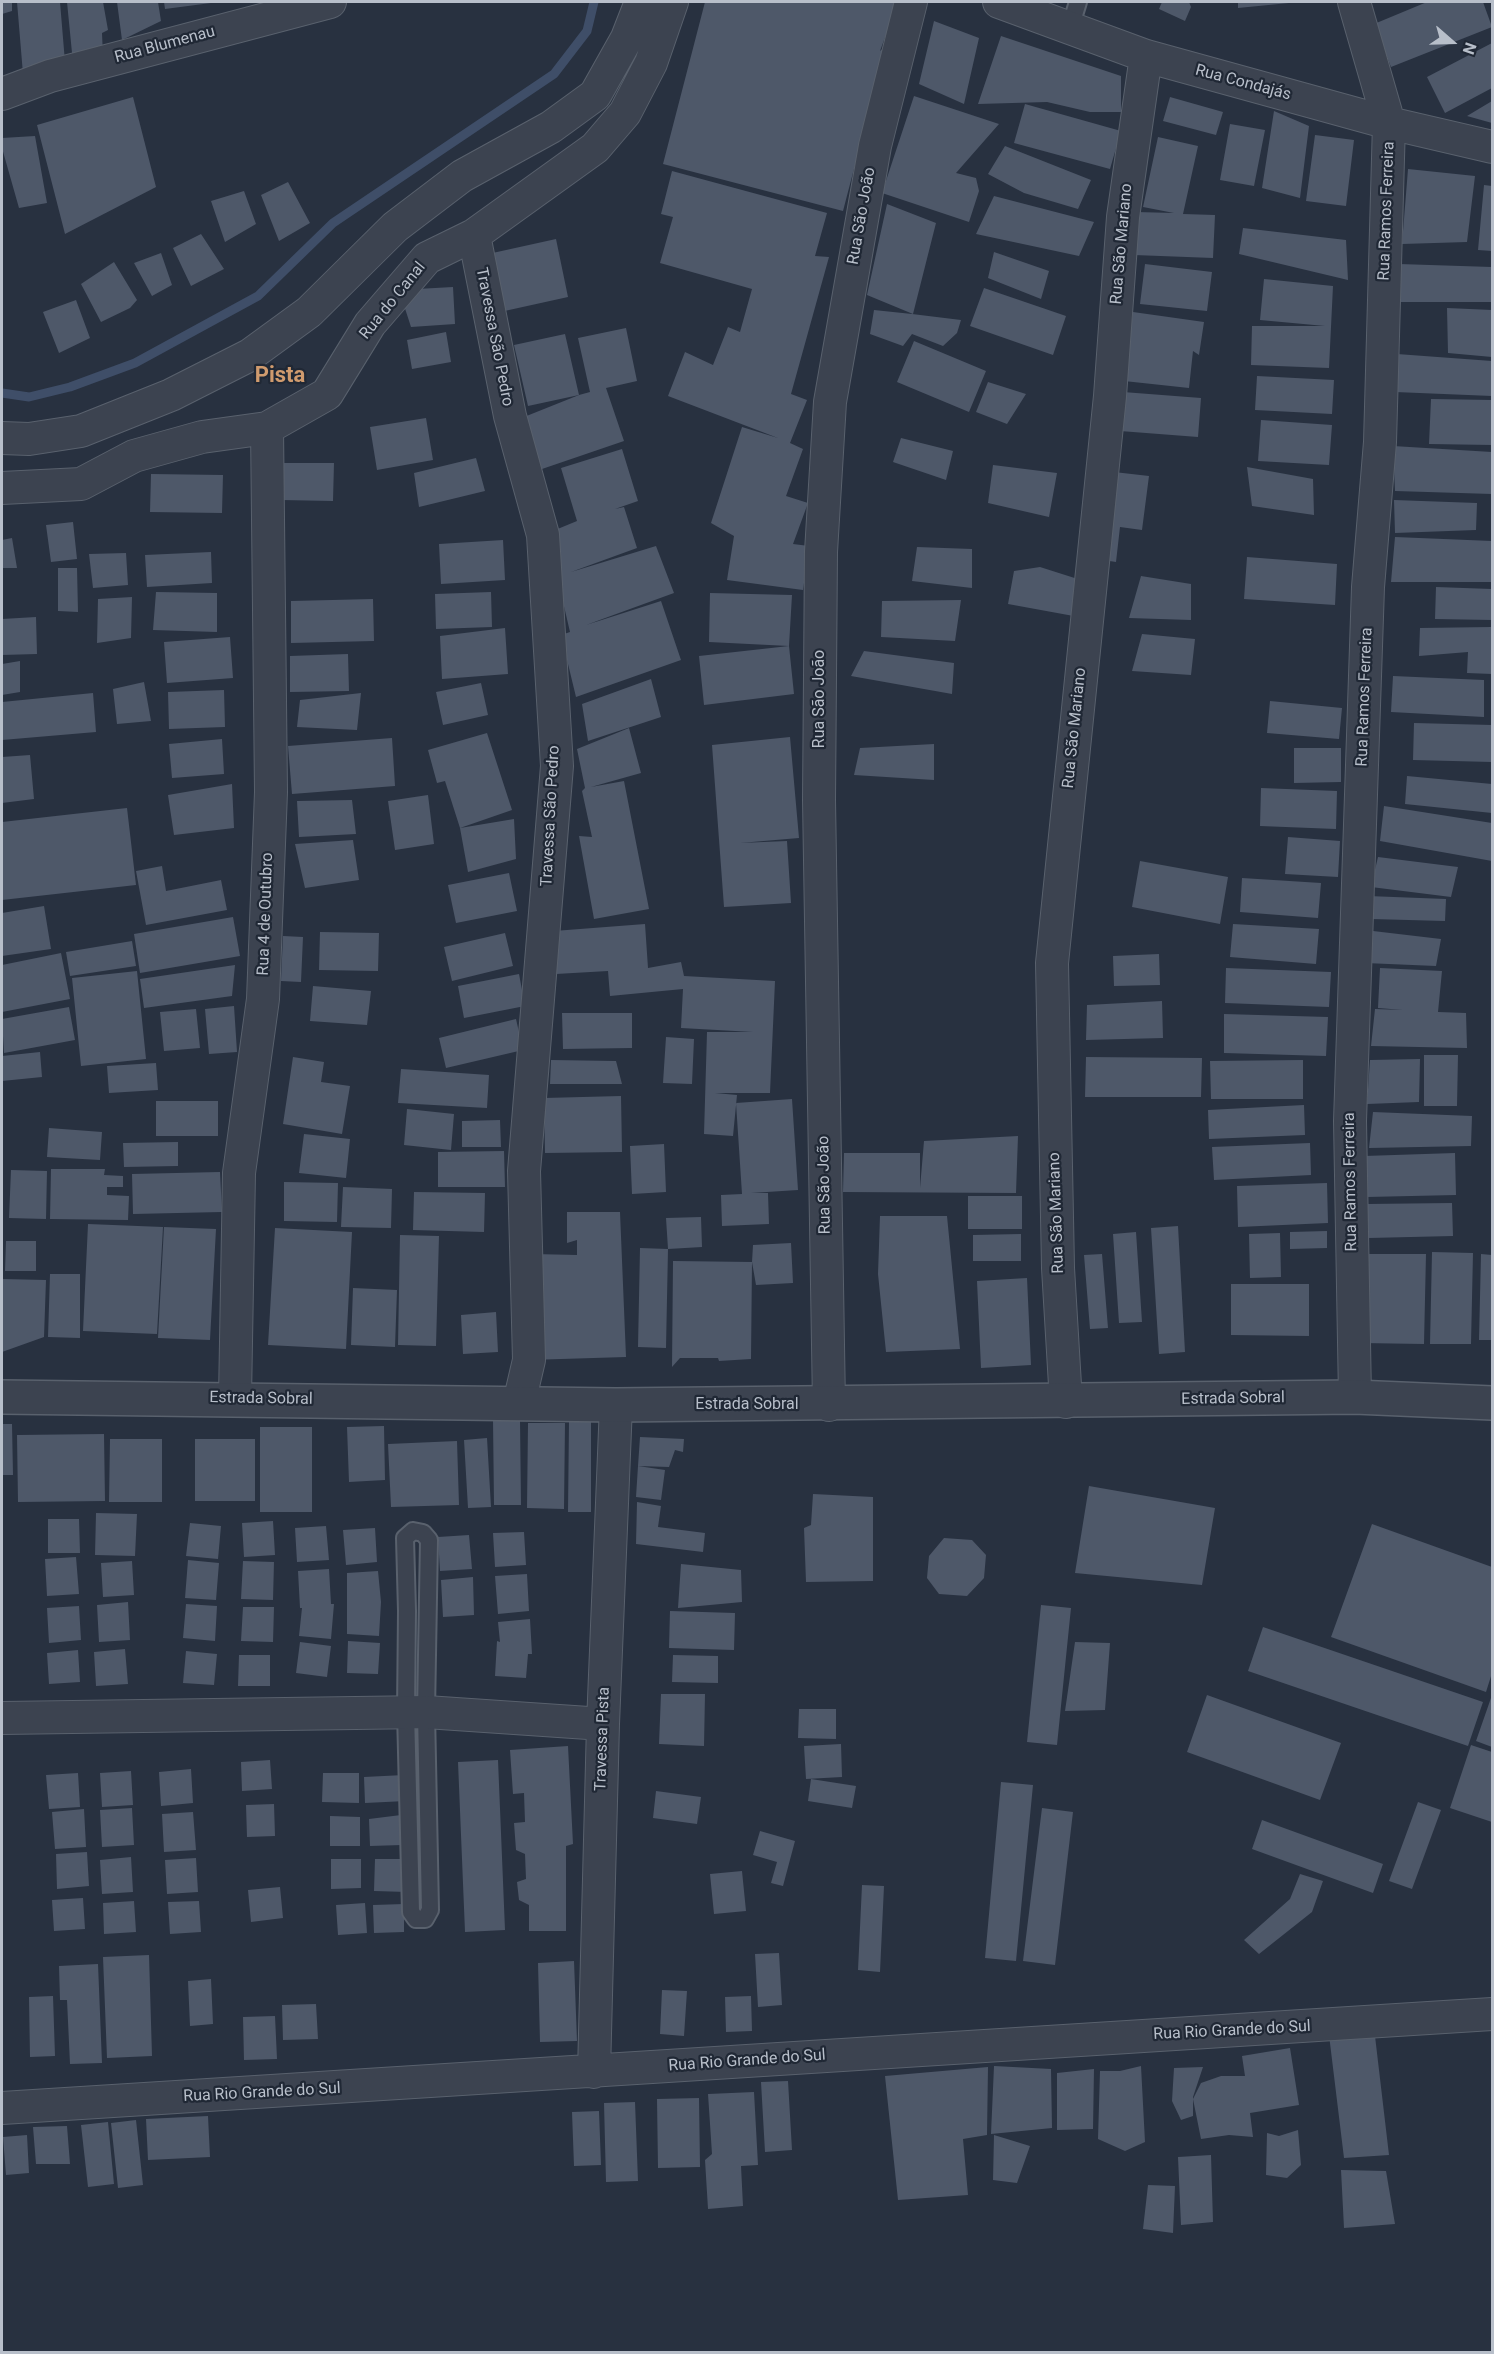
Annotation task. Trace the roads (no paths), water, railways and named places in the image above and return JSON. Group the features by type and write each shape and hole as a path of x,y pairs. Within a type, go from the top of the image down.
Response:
{"street":[{"name":"Rua Blumenau","path":"2,94 50,76 330,2"},
{"path":"2,438 30,439 81,430 171,395 250,355 309,312 395,227 453,183 551,127 595,95 627,38 640,2"},
{"name":"Rua do Canal","path":"2,488 81,484 134,456 202,437 267,428 327,394 370,324 427,258 474,235 595,148 625,113 651,63 672,2"},
{"name":"Rua São João","path":"829,1405 819,800 822,529 834,380 875,146 911,2"},
{"name":"Rua Condajás","path":"999,2 1074,15 1146,56 1389,123 1492,147"},
{"name":"Rua Ramos Ferreira","path":"1354,2 1389,123 1380,442 1368,587 1350,1121 1355,1397"},
{"name":"Rua São Mariano","path":"1066,1402 1058,1268 1052,963 1110,396 1123,217 1146,56"},
{"name":"Travessa São Pedro","path":"474,235 510,416 543,535 557,766 524,1171 529,1360 519,1403"},
{"name":"Rua 4 de Outubro","path":"236,1398 239,1173 263,999 271,792 267,428"},
{"name":"Estrada Sobral","path":"2,1397 236,1398 616,1405 829,1405 1355,1397 1492,1403"},
{"name":"Travessa Pista","path":"594,2072 603,1724 616,1405"},
{"path":"2,1718 416,1712 603,1724"},
{"name":"Rua Rio Grande do Sul","path":"2,2108 594,2072 924,2048 1378,2023 1492,2014"}],"lane":[{"path":"416,1712 407,1611 405,1538 413,1531 423,1533 429,1540 416,1712 411,1912 416,1919 425,1919 430,1910 416,1712"}],"waterway":[{"path":"2,393 29,397 70,387 135,363 258,296 333,223 554,74 587,31 594,2"}],"district":[{"name":"Pista","path":"280,376"}]}
